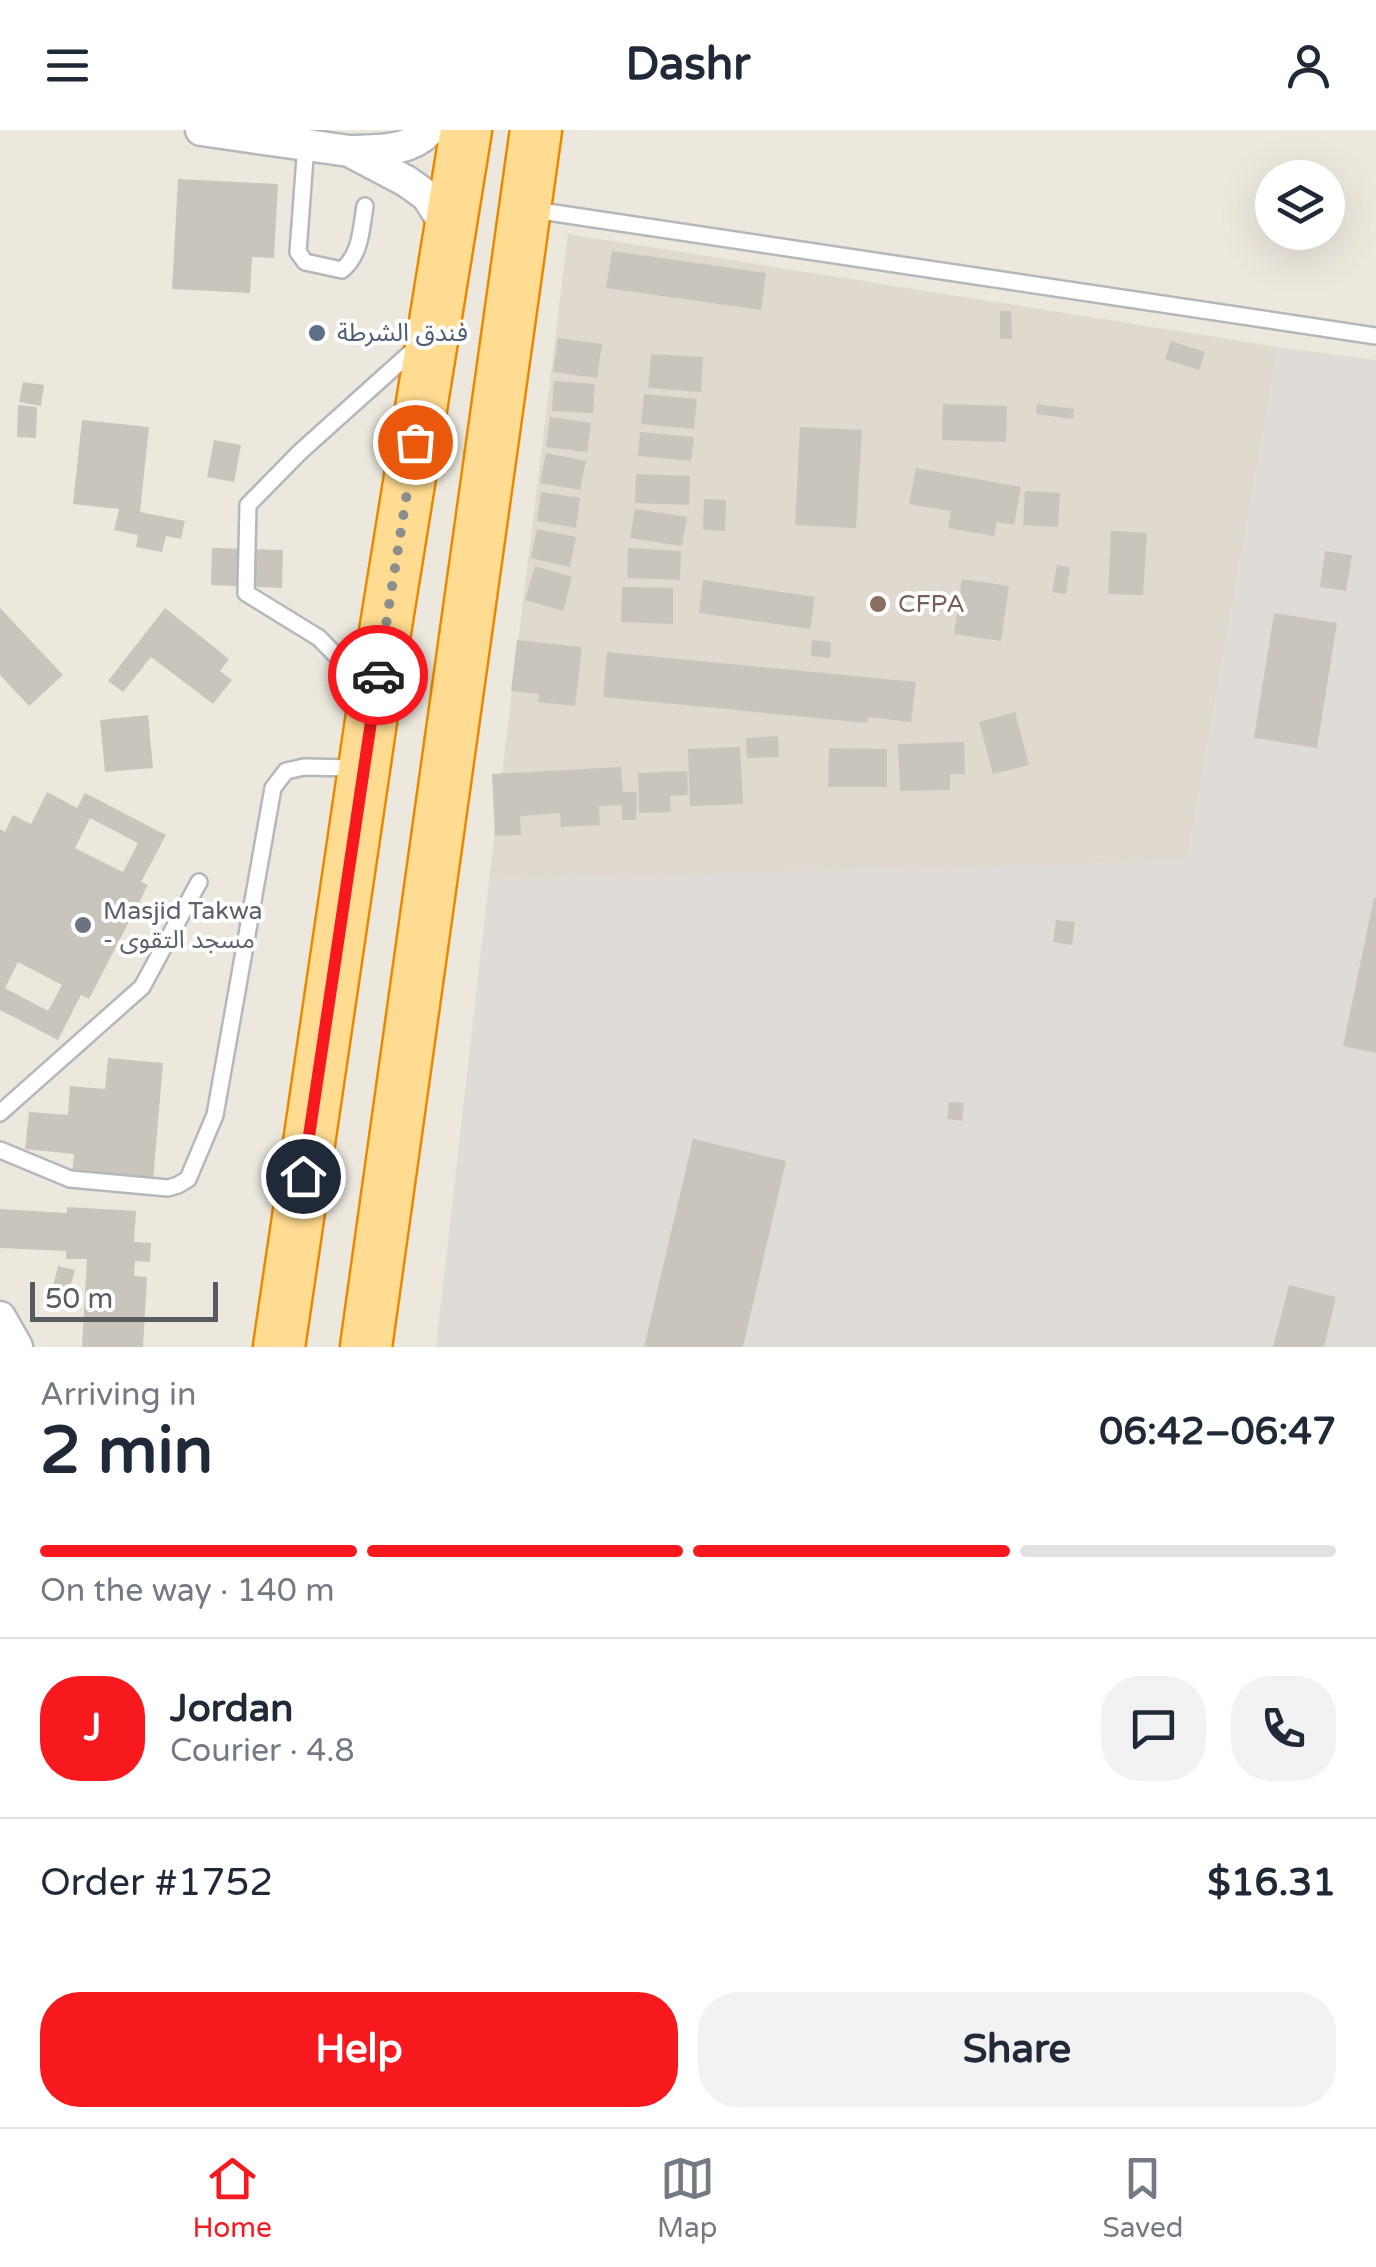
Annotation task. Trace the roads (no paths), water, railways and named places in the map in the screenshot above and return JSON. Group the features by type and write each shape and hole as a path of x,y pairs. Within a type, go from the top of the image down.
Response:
{"highway":[{"path":"279,1347 374,694 466,130"},
{"path":"366,1347 536,130"}],"street":[{"path":"202,130 349,151 397,149 430,130"},
{"path":"349,151 427,196 449,230"},
{"path":"0,1318 17,1347"}],"lane":[{"path":"306,144 298,252 305,262 342,270 351,262 357,252 364,206"},
{"path":"525,208 1376,336"},
{"path":"374,694 319,638 246,592 248,505 300,452 432,333"},
{"path":"0,1150 70,1179 168,1188 188,1179 215,1115 272,788 286,771 304,767 364,768"},
{"path":"0,1113 142,987 199,882"}],"place":[{"name":"فندق الشرطة","path":"317,333"},
{"name":"CFPA","path":"878,604"},
{"name":"Masjid Takwa - مسجد التقوى","path":"83,925"}]}
